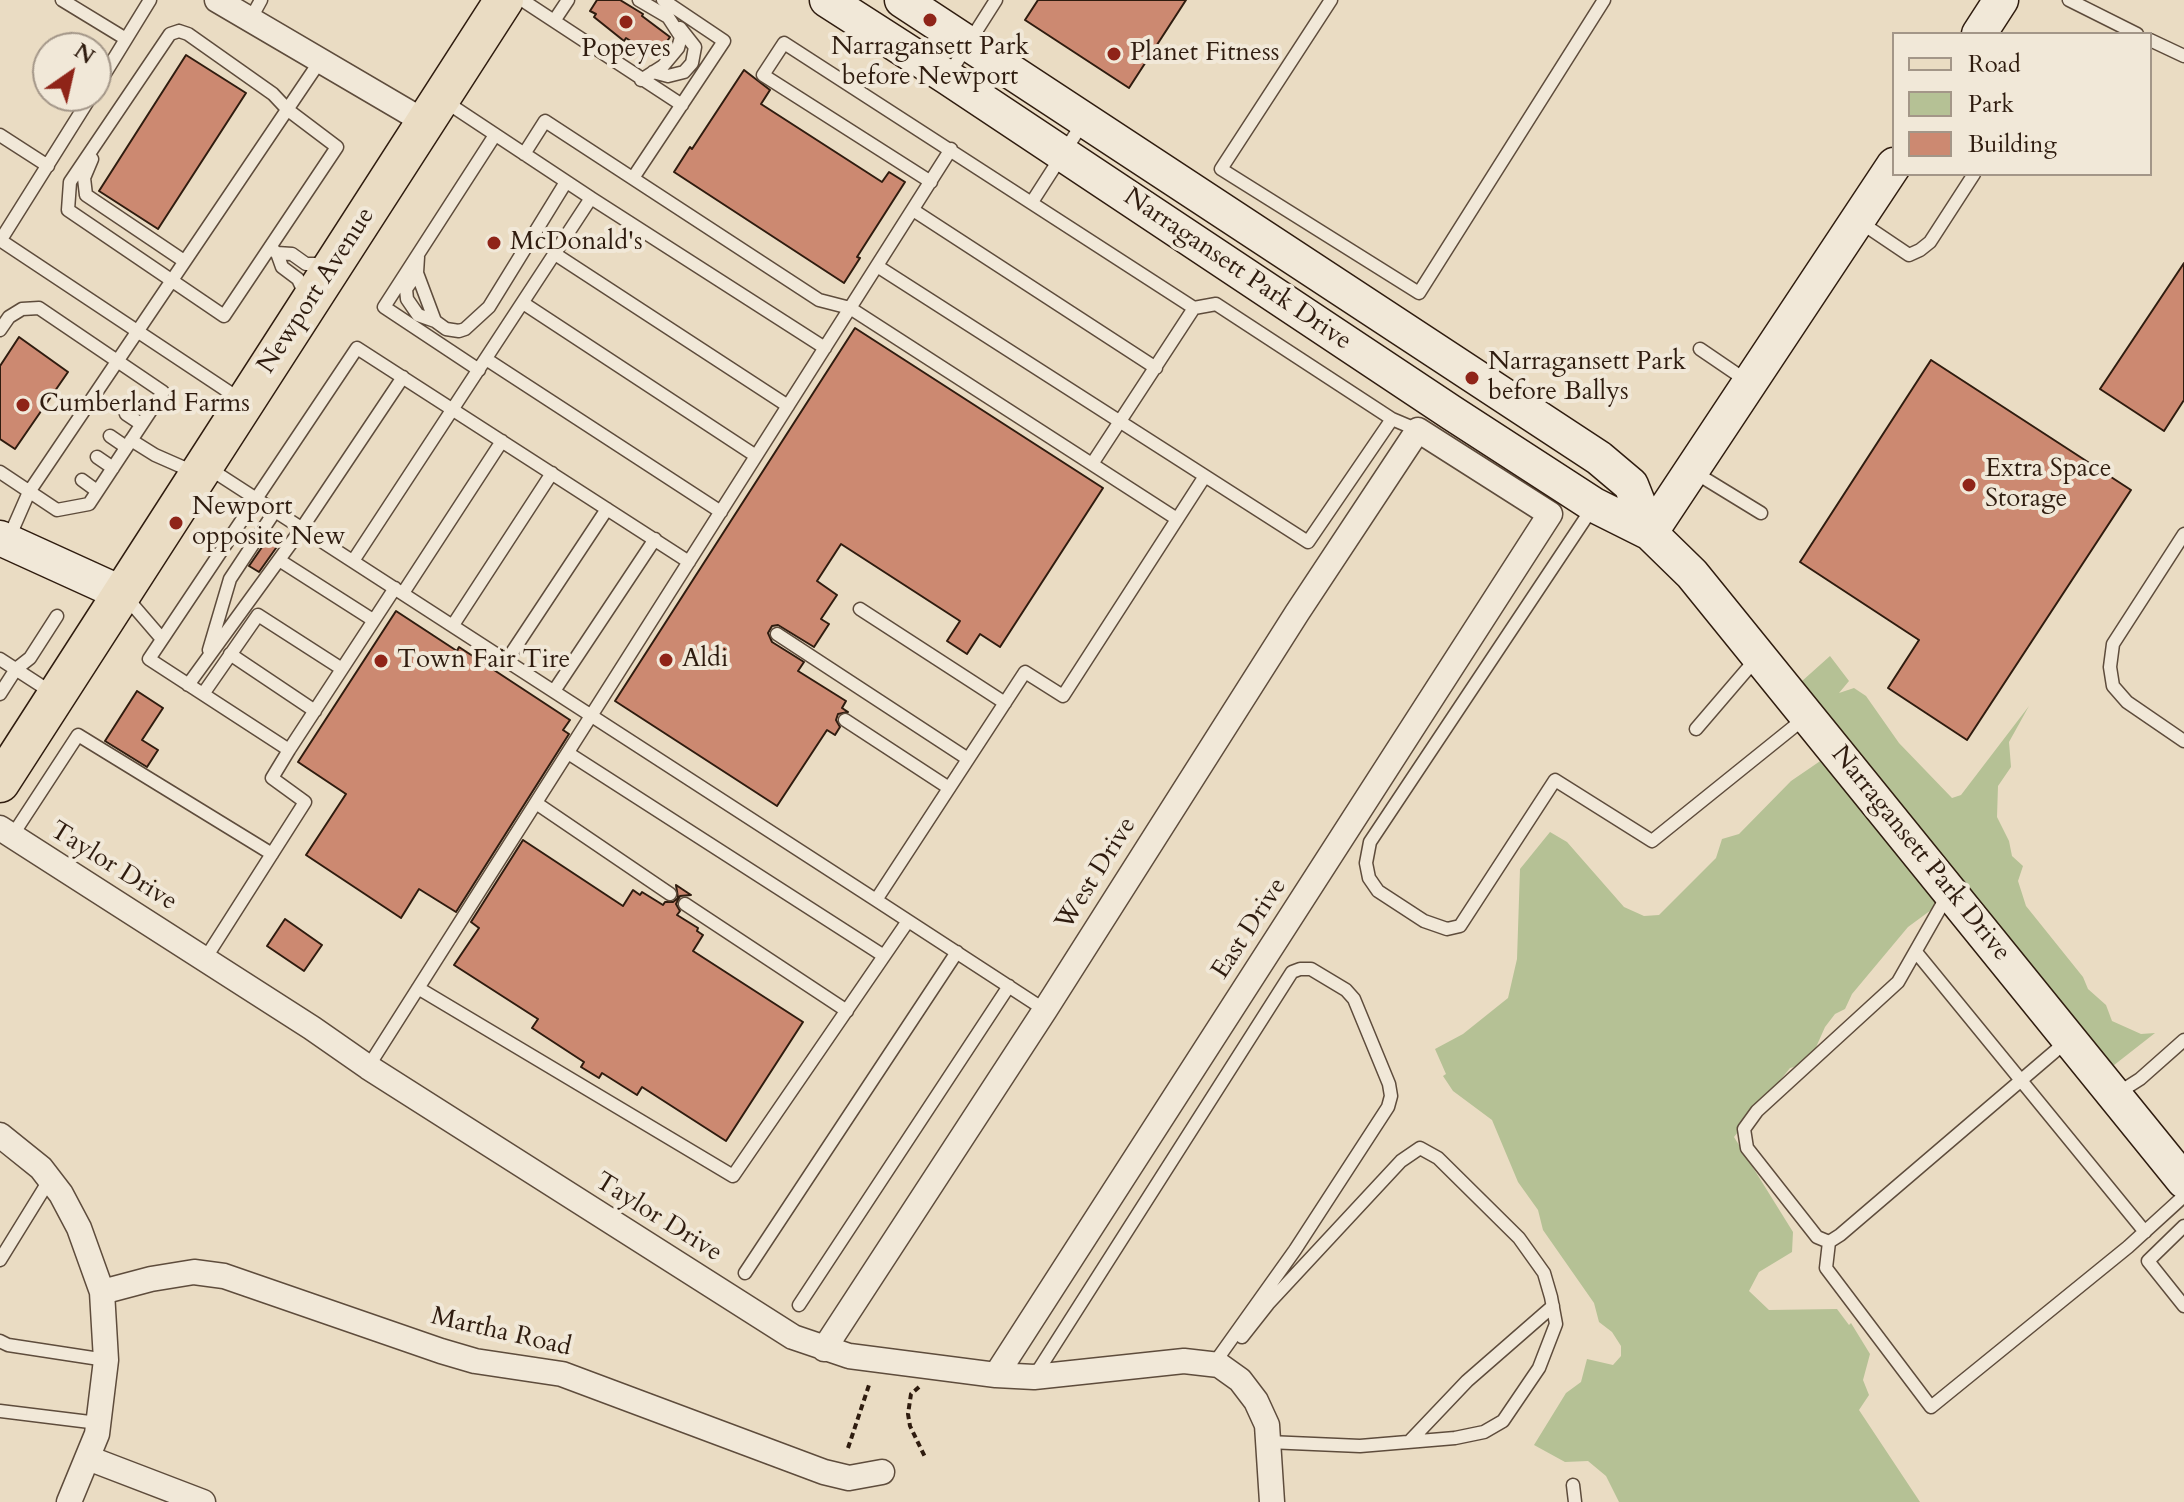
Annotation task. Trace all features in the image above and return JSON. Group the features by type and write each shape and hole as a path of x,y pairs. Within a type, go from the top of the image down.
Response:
{"main road":[{"name":"Newport Avenue","path":"0,783 504,0"}],"street":[{"path":"217,0 256,10 320,61 432,110"},
{"name":"Narragansett Park Drive","path":"827,0 1594,505 1650,533 1692,574 2184,1181"},
{"name":"Narragansett Park Drive","path":"902,0 1084,121 1211,184 1599,458 1631,485 1650,533"},
{"path":"1980,32 2001,0"},
{"path":"1650,533 1892,168"},
{"name":"East Drive","path":"996,1375 1550,514 1418,430"},
{"name":"West Drive","path":"824,1349 1418,430"},
{"path":"4,539 123,594"},
{"name":"Taylor Drive","path":"6,832 793,1337 824,1349 877,1360 996,1375 1034,1377 1184,1361 1216,1365"},
{"path":"0,1135 50,1179 79,1228 102,1292 106,1360 98,1423 88,1458 69,1502"},
{"name":"Martha Road","path":"102,1292 194,1272 224,1276 475,1361 562,1374 824,1472 849,1478 882,1472"},
{"path":"1216,1365 1240,1380 1256,1401 1267,1425 1272,1502"},
{"path":"88,1458 203,1502"}],"lane":[{"path":"62,0 126,39"},
{"path":"112,62 150,0"},
{"path":"522,0 682,105"},
{"path":"554,21 568,0"},
{"path":"639,0 668,17 689,36 695,47 692,63 684,72 668,76 653,72"},
{"path":"636,180 724,41 663,0"},
{"path":"947,77 996,0"},
{"path":"1331,0 1211,184 1419,293 1604,0"},
{"path":"2069,0 2133,32"},
{"path":"641,80 663,66 678,48 681,37 668,17"},
{"path":"179,31 188,34 273,94 288,110 337,147 274,251 224,316 68,210 70,182 170,34 179,31"},
{"path":"2152,41 2184,56"},
{"path":"931,182 763,75 784,43 1194,308 1216,304 1392,419 1418,430"},
{"path":"4,539 29,492 56,463 86,419 118,361 170,281 320,61"},
{"path":"432,110 495,135 825,348"},
{"path":"81,112 0,240 245,402"},
{"path":"524,154 545,121 819,300 850,308 1177,519"},
{"path":"1032,202 1084,121"},
{"path":"107,127 84,178 86,195 184,261"},
{"path":"0,135 48,166"},
{"path":"495,135 384,307 483,364 721,512"},
{"path":"368,1067 951,149"},
{"path":"1857,221 1909,255 1930,242 1973,176"},
{"path":"417,273 406,289 407,299 418,315 446,329 465,329 482,314 566,182"},
{"path":"353,561 591,198"},
{"path":"913,210 1156,368"},
{"path":"274,251 292,254 306,264 333,265"},
{"path":"274,251 282,267 298,279 309,303"},
{"path":"418,254 417,273 435,321"},
{"path":"555,254 788,406"},
{"path":"877,266 1308,542 1392,419"},
{"path":"523,303 756,456"},
{"path":"0,330 9,317 22,309 39,308 163,392 89,504 57,510 0,472"},
{"path":"1092,464 1194,308"},
{"path":"482,314 505,329"},
{"path":"289,750 149,659 357,348 689,562"},
{"path":"1700,349 1750,382"},
{"path":"188,685 302,528 403,377"},
{"path":"126,414 141,424"},
{"path":"110,436 202,470 257,498 1045,1010"},
{"path":"205,959 305,802 272,778 373,620 399,590 502,441"},
{"path":"97,457 113,468"},
{"path":"1691,471 1761,513"},
{"path":"453,625 552,473"},
{"path":"876,900 1025,672 1063,696 1205,476"},
{"path":"82,480 97,491"},
{"path":"1594,505 1370,842 1366,863 1369,878 1378,891 1424,921 1447,929 1460,926 1555,780 1652,841 1808,716"},
{"path":"507,660 607,509"},
{"path":"206,661 230,579 275,511"},
{"path":"2184,534 2113,644 2110,667 2113,686 2127,702 2184,741"},
{"path":"554,691 655,539"},
{"path":"279,560 373,620"},
{"path":"123,594 162,639"},
{"path":"860,609 1005,703"},
{"path":"203,694 258,615 342,669"},
{"path":"0,694 16,669 30,658 57,616"},
{"path":"777,634 968,759"},
{"path":"230,654 315,711"},
{"path":"1696,729 1758,656"},
{"path":"0,659 56,695"},
{"path":"845,720 949,788"},
{"path":"6,832 78,735 272,854"},
{"path":"568,753 884,956"},
{"path":"536,803 670,894"},
{"path":"1829,1242 1817,1237 1747,1148 1744,1129 1757,1111 1898,982 1950,890"},
{"path":"685,904 847,1011"},
{"path":"418,988 733,1176 908,921"},
{"path":"745,1273 957,952"},
{"path":"1916,952 2145,1232"},
{"path":"1034,1377 1292,972 1311,969 1346,990 1354,999 1389,1084 1391,1096 1388,1107 1295,1250 1216,1365"},
{"path":"799,1305 1009,986"},
{"path":"2070,1039 1829,1242 1826,1268 1931,1407 2145,1232 2184,1196"},
{"path":"2116,1095 2140,1079 2184,1040"},
{"path":"1216,1365 1268,1304 1401,1161 1420,1148 1438,1158 1519,1238 1544,1273 1556,1324 1539,1368 1503,1421 1484,1432 1455,1438 1360,1446 1268,1442"},
{"path":"0,1260 50,1179"},
{"path":"2184,1226 2148,1261 2184,1306"},
{"path":"1409,1442 1467,1381 1553,1306"},
{"path":"0,1341 8,1345 106,1360"},
{"path":"0,1411 98,1423"},
{"path":"1573,1485 1575,1502"}],"path":[{"path":"848,1448 877,1360"},
{"path":"925,1383 911,1394 908,1414 925,1457"}],"green space":[{"path":"1830,656 1849,681 1839,693 1854,688 1866,696 1899,743 1952,798 1961,795 2029,706 2009,742 2011,767 1998,786 1997,817 2009,841 2012,856 2023,866 2018,881 2026,906 2083,977 2088,989 2106,1005 2112,1021 2141,1034 2155,1033 2095,1080 1946,899 1908,927 1852,994 1845,1009 1835,1014 1825,1027 1809,1063 1790,1068 1734,1137 1793,1232 1792,1252 1759,1272 1749,1291 1769,1310 1837,1309 1849,1325 1851,1323 1870,1354 1863,1380 1869,1395 1859,1410 1920,1502 1619,1502 1606,1476 1588,1461 1565,1462 1534,1445 1566,1393 1581,1382 1587,1359 1613,1365 1621,1356 1621,1346 1612,1332 1599,1322 1594,1303 1543,1230 1538,1210 1518,1182 1492,1120 1453,1091 1443,1076 1446,1074 1435,1049 1463,1034 1508,998 1517,959 1520,869 1550,832 1567,842 1624,907 1644,916 1659,915 1716,858 1722,839 1739,834 1791,781 1832,753 1792,690"}],"building":[{"name":"Popeyes","path":"597,0 620,0 643,14 670,37 661,50 653,45 648,52 626,38 624,41 590,11"},
{"name":"Planet Fitness","path":"1038,0 1186,0 1129,88 1025,20"},
{"path":"186,55 246,93 158,229 99,191"},
{"path":"744,70 770,90 761,104 882,182 889,172 905,182 844,283 674,172"},
{"path":"2184,263 2184,400 2164,431 2100,389"},
{"path":"855,328 1103,488 1000,647 980,634 967,654 947,641 960,621 841,544 817,581 837,595 821,619 829,624 814,647 778,625 772,626 768,633 772,642 804,662 798,671 846,701 842,708 848,712 838,714 836,720 840,727 835,735 827,730 777,806 615,701"},
{"name":"Cumberland Farms","path":"19,337 68,372 15,449 0,439 0,366"},
{"path":"1931,360 2131,490 1967,740 1888,688 1919,640 1800,562"},
{"path":"271,534 281,541 259,572 249,566"},
{"path":"396,611 457,651 459,647 570,720 563,730 569,734 456,912 419,889 401,918 306,855 346,794 298,762"},
{"path":"137,691 163,708 142,740 158,750 147,767 105,741"},
{"path":"523,840 623,906 633,890 663,905 673,902 678,898 676,885 691,895 680,896 676,904 680,911 677,915 698,928 697,931 703,935 693,951 803,1022 726,1141 642,1087 637,1095 602,1073 599,1078 581,1067 584,1062 532,1028 538,1019 454,965 479,928 471,922"},
{"path":"285,919 322,945 304,971 267,946"}],"place":[{"name":"Narragansett Park before Newport","path":"930,20"},
{"name":"Popeyes","path":"626,22"},
{"name":"Planet Fitness","path":"1114,54"},
{"name":"McDonald's","path":"494,243"},
{"name":"Narragansett Park before Ballys","path":"1472,378"},
{"name":"Cumberland Farms","path":"23,405"},
{"name":"Extra Space Storage","path":"1969,485"},
{"name":"Newport opposite New","path":"176,523"},
{"name":"Aldi","path":"666,660"},
{"name":"Town Fair Tire","path":"381,661"}]}
